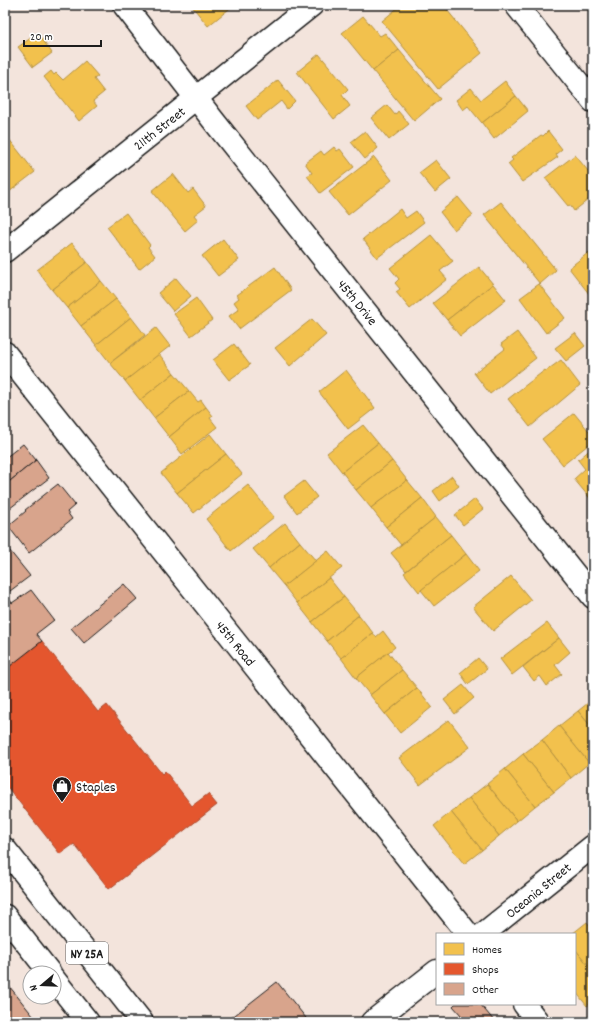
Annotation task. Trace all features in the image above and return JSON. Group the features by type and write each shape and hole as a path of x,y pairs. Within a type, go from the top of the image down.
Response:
{"street":[{"name":"45th Drive","path":"124,5 196,99 593,597"},
{"name":"211th Street","path":"5,251 312,5"},
{"path":"516,5 593,101"},
{"name":"45th Road","path":"5,353 467,933"},
{"name":"Oceania Street","path":"484,933 593,846"},
{"name":"NY 25A","path":"5,850 134,1019"},
{"path":"5,916 44,965"},
{"path":"372,1022 436,971"},
{"path":"62,989 88,1022"},
{"path":"525,1005 538,1022"}],"building: Homes":[{"path":"191,5 234,5 208,26"},
{"path":"401,5 443,5 482,53 438,89 382,21"},
{"path":"363,16 380,36 385,33 399,50 373,71 342,33"},
{"path":"38,33 52,53 33,67 18,47"},
{"path":"399,50 440,99 414,121 373,71"},
{"path":"319,54 348,89 342,95 350,106 334,119 297,72"},
{"path":"85,61 98,76 94,79 104,92 93,101 97,106 79,121 44,77 51,71 54,75 56,73 63,80"},
{"path":"278,80 295,101 287,109 281,101 257,120 246,106"},
{"path":"505,81 516,96 482,123 468,106 463,110 456,100 471,88 481,100"},
{"path":"516,96 528,111 494,139 482,123"},
{"path":"387,105 395,115 398,111 409,124 389,140 371,118"},
{"path":"365,131 378,148 365,159 351,142"},
{"path":"548,131 562,149 556,154 558,157 522,182 508,164 513,160 511,158"},
{"path":"5,134 35,172 9,192 5,186"},
{"path":"334,147 337,151 340,149 354,167 320,193 307,176 312,173 305,163 321,151 324,155"},
{"path":"575,155 593,177 593,196 574,211 570,205 568,206 545,178"},
{"path":"374,157 392,180 348,215 329,192"},
{"path":"436,160 451,179 435,192 419,173"},
{"path":"173,174 188,193 193,189 206,206 194,215 198,220 185,231 152,191"},
{"path":"458,197 473,215 454,230 440,212"},
{"path":"501,202 556,270 540,284 484,215"},
{"path":"400,209 406,218 416,211 424,222 377,258 363,239"},
{"path":"126,213 150,245 148,247 155,256 139,269 107,227"},
{"path":"431,235 453,261 440,271 447,279 410,309 396,292 400,289 395,283 399,279 390,268"},
{"path":"223,239 239,260 218,276 202,256"},
{"path":"72,243 87,262 52,290 37,270"},
{"path":"593,249 593,299 569,268"},
{"path":"87,262 101,281 67,308 52,290"},
{"path":"275,267 291,290 239,329 229,316 239,309 234,302 239,298 237,295"},
{"path":"479,267 493,284 447,320 433,303"},
{"path":"176,278 191,296 173,311 158,293"},
{"path":"101,281 116,299 81,326 67,308"},
{"path":"493,284 506,300 460,336 447,320"},
{"path":"539,284 565,318 546,333 520,298"},
{"path":"196,298 212,320 191,336 174,314"},
{"path":"116,299 131,317 96,345 81,326"},
{"path":"131,317 145,335 110,363 96,345"},
{"path":"312,319 326,335 290,366 275,348"},
{"path":"156,328 170,346 125,381 110,363"},
{"path":"517,332 536,358 490,394 474,373 505,349 501,344"},
{"path":"575,333 585,346 566,361 555,348"},
{"path":"234,344 250,365 229,380 213,360"},
{"path":"159,354 174,373 140,400 125,381"},
{"path":"561,360 580,385 530,427 508,399 545,370 546,371"},
{"path":"346,370 375,408 348,429 319,392"},
{"path":"174,373 189,391 154,418 140,400"},
{"path":"189,391 198,402 201,400 206,407 169,437 154,418"},
{"path":"206,407 213,416 210,418 217,427 182,454 169,437"},
{"path":"574,413 593,436 593,441 563,465 542,439"},
{"path":"363,425 378,443 342,472 327,453"},
{"path":"210,434 226,454 177,493 161,473"},
{"path":"378,443 392,461 356,490 342,472"},
{"path":"593,447 593,502 574,479 585,469 578,460"},
{"path":"226,454 242,474 194,513 177,493"},
{"path":"392,461 407,480 371,508 356,490"},
{"path":"452,476 459,486 440,501 433,491"},
{"path":"407,480 422,498 386,527 371,508"},
{"path":"304,481 317,497 297,513 284,496"},
{"path":"248,485 274,517 231,551 206,519"},
{"path":"422,498 436,517 401,545 386,527"},
{"path":"475,499 483,509 463,525 455,515"},
{"path":"436,517 451,535 406,571 391,553"},
{"path":"285,523 300,542 269,568 253,549"},
{"path":"451,535 466,554 419,592 404,573"},
{"path":"300,542 316,561 284,586 269,568"},
{"path":"328,551 342,568 297,603 284,586"},
{"path":"466,554 479,571 434,606 421,590"},
{"path":"511,576 531,600 493,631 473,607"},
{"path":"329,578 344,597 312,622 297,603"},
{"path":"344,597 359,615 327,641 312,622"},
{"path":"359,615 373,633 341,658 327,641"},
{"path":"547,623 559,638 512,675 500,659"},
{"path":"383,631 395,647 356,678 341,658 373,633 376,637"},
{"path":"559,638 570,652 555,665 562,674 547,686 540,676 534,681 523,667"},
{"path":"388,652 402,670 370,695 356,678"},
{"path":"478,658 487,669 468,684 460,673"},
{"path":"402,670 417,688 385,714 370,695"},
{"path":"463,685 474,698 455,714 444,700"},
{"path":"417,688 432,707 400,733 385,714"},
{"path":"593,699 593,729 578,711"},
{"path":"578,711 593,729 593,761 589,763 559,726"},
{"path":"449,720 470,747 420,785 399,758"},
{"path":"559,726 589,763 571,778 542,740"},
{"path":"542,740 571,778 554,792 523,754"},
{"path":"523,754 554,792 535,806 505,769"},
{"path":"505,769 535,806 517,821 487,784"},
{"path":"487,784 517,821 499,836 469,798"},
{"path":"469,798 499,836 482,850 451,812"},
{"path":"451,812 482,850 464,864 434,826"},
{"path":"587,922 593,930 593,971 576,950 576,933 573,933"},
{"path":"576,950 593,971 593,1002 587,1006 576,992"}],"building: Shops":[{"path":"42,641 98,712 107,705 162,774 165,771 192,806 208,794 217,805 109,889 74,844 60,854 5,784 5,670"}],"building: Other":[{"path":"23,444 36,460 5,485 5,458"},
{"path":"36,460 49,478 5,512 5,485"},
{"path":"58,484 75,505 67,512 72,519 29,553 8,526 26,511 25,510"},
{"path":"5,545 30,576 6,594 5,593"},
{"path":"124,584 137,599 84,643 71,628"},
{"path":"31,590 54,620 36,634 42,641 5,670 5,598 7,596 12,603"},
{"path":"5,981 22,1002 22,1005 24,1005 38,1022 5,1022"},
{"path":"277,982 306,1018 301,1022 226,1022"},
{"path":"481,1005 495,1022 453,1022 461,1015 453,1006"}],"place":[{"name":"Staples","path":"62,803"}]}
